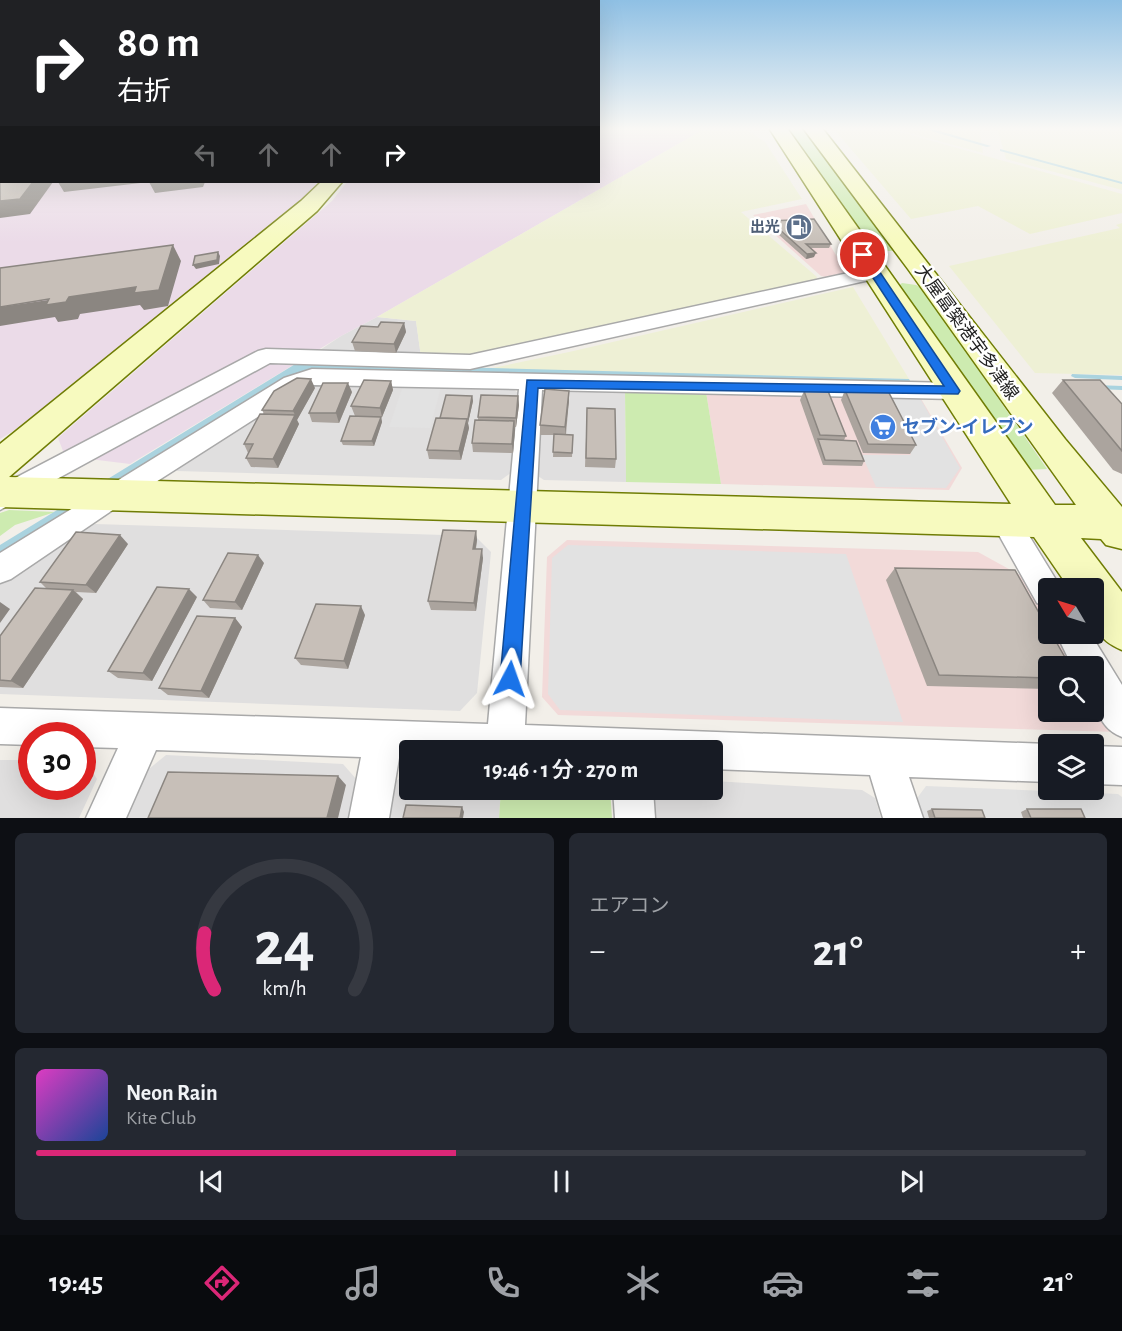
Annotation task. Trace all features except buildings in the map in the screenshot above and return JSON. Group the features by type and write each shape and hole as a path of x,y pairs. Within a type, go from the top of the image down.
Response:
{"main road":[{"path":"804,166 954,391 1122,628"},
{"name":"大屋冨築港宇多津線","path":"841,166 1053,448 1118,527"},
{"path":"331,183 309,206 26,441 3,487 113,495 1044,520 1118,527"},
{"path":"876,273 917,264"}],"street":[{"path":"3,487 266,356 470,362 876,273"},
{"path":"0,569 113,495 302,379 312,377 954,391"},
{"path":"506,740 531,383"},
{"path":"1004,519 1039,578"},
{"path":"1104,688 1122,719"},
{"path":"0,726 399,741"},
{"path":"106,818 146,731"},
{"path":"369,818 383,740"},
{"path":"723,750 1038,763"},
{"path":"883,757 903,818"},
{"path":"1104,765 1122,766"},
{"path":"634,800 635,818"}],"shaded area":[{"path":"600,166 640,166 341,336 130,464 65,456 58,438 332,201 346,183 600,183"},
{"path":"0,183 318,183 301,201 237,253 23,425 0,439"},
{"path":"806,204 847,274 829,278 821,276 753,215"},
{"path":"377,317 416,321 421,357 317,352 341,336"},
{"path":"302,385 511,388 520,394 512,472 501,480 177,471 174,464"},
{"path":"403,386 441,387 430,428 389,427"},
{"path":"550,388 625,390 626,482 544,480 535,474 542,395"},
{"path":"706,392 920,397 962,468 949,490 721,484"},
{"path":"883,397 920,398 960,468 946,488 876,487 862,455 911,455"},
{"path":"95,524 475,536 491,552 477,693 460,711 0,694 0,582 80,528"},
{"path":"567,540 978,552 1031,581 1038,594 1038,644 1067,644 1074,656 1038,656 1038,722 1104,722 1104,706 1119,732 558,715 542,697 547,557"},
{"path":"568,545 846,554 903,722 560,710 548,694 552,558"},
{"path":"166,755 343,764 357,780 349,818 124,818 144,773"},
{"path":"0,760 18,760 18,800 87,800 79,818 0,818"},
{"path":"399,779 399,800 500,800 499,818 389,818 395,782"},
{"path":"723,782 862,790 875,798 881,818 653,818 651,800 723,800"},
{"path":"926,786 1038,791 1038,800 1104,800 1104,793 1118,794 1122,797 1122,818 921,818 915,801"}],"green space":[{"path":"640,166 781,166 802,199 741,212 817,277 815,281 467,356 421,357 416,321 377,317"},
{"path":"814,166 832,166 892,251 878,251 869,247"},
{"path":"866,166 1022,166 1122,194 1122,213 1030,234 978,206 911,219"},
{"path":"1033,166 1122,166 1122,190"},
{"path":"1122,223 1122,375 1035,373 949,266 1120,228 1116,225"},
{"path":"902,283 922,288 1047,469 1025,470 898,286"},
{"path":"853,287 909,379 488,369 569,352"},
{"path":"625,390 706,392 721,484 626,482"},
{"path":"9,510 55,512 15,525 0,536 0,513"},
{"path":"500,800 611,800 612,818 499,818"}],"water":[{"path":"297,363 909,379 912,384 308,371 294,374 0,559 0,545"}],"waterway":[{"path":"1061,166 1122,183"},
{"path":"1075,376 1122,378"},
{"path":"1099,387 1122,388"}],"place":[{"name":"出光","path":"799,227"},
{"name":"セブン-イレブン","path":"883,427"}],"route":[{"path":"510,679 531,383 954,391 863,255"}]}
